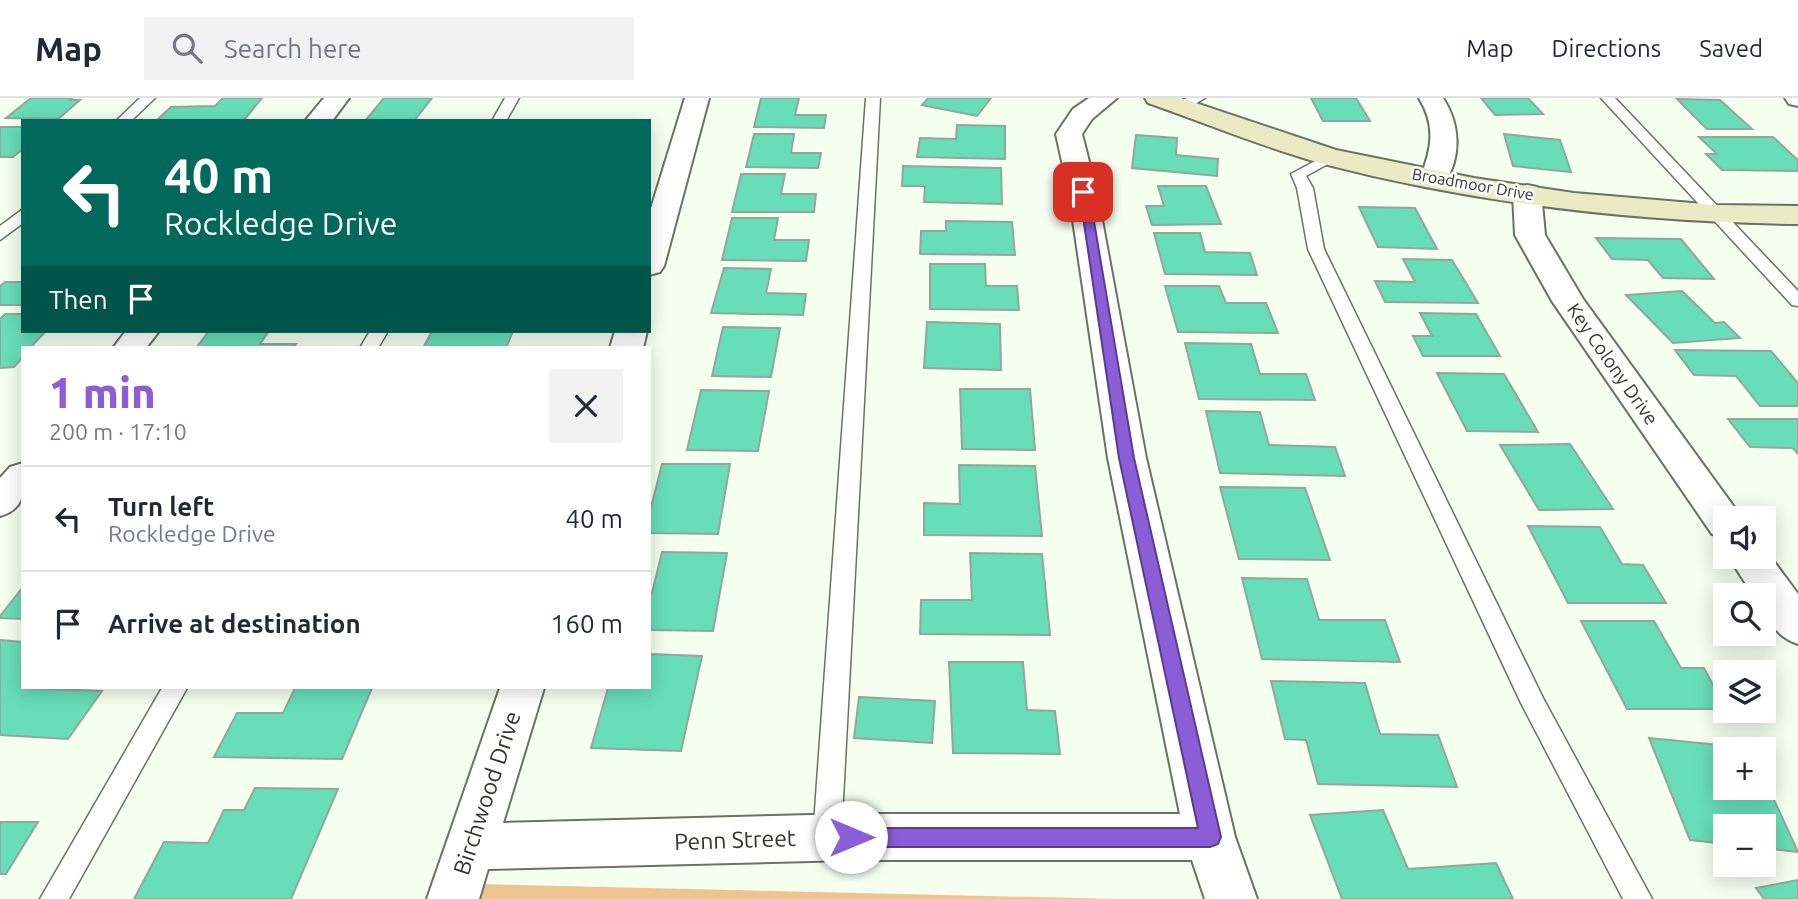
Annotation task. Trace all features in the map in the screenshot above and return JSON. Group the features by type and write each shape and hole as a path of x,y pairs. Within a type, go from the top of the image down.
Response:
{"street":[{"path":"320,119 337,98"},
{"path":"651,260 697,98"},
{"path":"1105,98 1082,114 1069,134 1083,192 1126,458 1210,837 1231,899"},
{"path":"1431,98 1444,115 1444,152 1434,178"},
{"name":"Broadmoor Drive","path":"1179,101 1330,157 1434,178 1574,202 1716,214 1798,215"},
{"name":"Key Colony Drive","path":"1527,193 1530,235 1569,301 1713,506"},
{"path":"0,503 21,478"},
{"path":"1757,569 1798,628"},
{"name":"Birchwood Drive","path":"453,899 522,689"},
{"name":"Penn Street","path":"469,847 827,838 1210,837"}],"lane":[{"path":"125,119 148,98"},
{"path":"500,119 512,98"},
{"path":"827,838 873,98"},
{"path":"1608,98 1798,301"},
{"path":"1330,157 1297,174 1304,188 1316,249 1532,703 1638,899"},
{"path":"0,235 21,216"},
{"path":"54,899 174,689"}],"shaded area":[{"path":"480,884 1118,899 475,899"}],"building":[{"path":"31,98 80,100 58,119 6,118"},
{"path":"223,98 262,98 245,119 158,119 171,107 215,106"},
{"path":"384,98 432,98 416,119 367,119"},
{"path":"761,98 799,98 795,115 826,115 824,128 754,127"},
{"path":"928,98 991,98 977,116 922,105"},
{"path":"1311,98 1356,98 1370,121 1323,121"},
{"path":"1481,98 1528,98 1543,114 1495,115"},
{"path":"1677,99 1720,100 1752,129 1707,129"},
{"path":"957,125 1005,126 1005,159 917,157 920,138 956,139"},
{"path":"0,127 21,127 21,151 13,157 0,157"},
{"path":"754,134 794,134 791,153 821,153 818,168 746,167"},
{"path":"1504,134 1560,140 1571,172 1513,166"},
{"path":"1136,135 1177,138 1176,155 1218,159 1217,176 1132,168"},
{"path":"1699,137 1773,137 1798,160 1798,171 1722,170 1706,154 1717,154"},
{"path":"903,166 1001,168 1002,204 924,202 925,186 902,186"},
{"path":"741,174 785,174 781,194 816,194 814,212 732,212"},
{"path":"1158,186 1206,186 1221,224 1152,225 1146,206 1164,206"},
{"path":"1359,207 1415,208 1437,249 1378,247"},
{"path":"732,218 778,218 774,240 809,240 806,261 722,260"},
{"path":"946,221 1012,222 1015,255 920,254 921,231 946,231"},
{"path":"1154,233 1200,233 1205,252 1250,253 1257,275 1165,274"},
{"path":"1596,238 1681,239 1714,279 1663,278 1648,260 1612,259"},
{"path":"1403,259 1452,260 1478,303 1385,302 1375,281 1415,282"},
{"path":"930,264 985,264 986,286 1017,286 1019,310 930,309"},
{"path":"724,268 771,269 766,293 806,294 803,315 711,313"},
{"path":"5,282 21,282 21,305 0,305 0,286"},
{"path":"1165,286 1219,286 1226,303 1266,303 1278,333 1178,332"},
{"path":"1682,291 1715,323 1724,322 1740,338 1673,343 1626,295"},
{"path":"1420,313 1476,314 1500,356 1423,356 1413,336 1432,336"},
{"path":"5,314 21,314 21,333 44,333 32,346 21,346 21,359 14,367 0,368 0,319"},
{"path":"927,322 1000,324 1001,370 924,368"},
{"path":"723,327 780,328 771,377 712,376"},
{"path":"207,333 268,333 260,344 296,344 294,346 198,346"},
{"path":"431,333 512,333 507,346 424,346"},
{"path":"1185,343 1251,344 1260,374 1306,374 1315,400 1199,399"},
{"path":"1675,350 1771,351 1798,383 1798,406 1760,406 1736,376 1694,375"},
{"path":"1437,373 1504,374 1538,432 1467,431"},
{"path":"960,389 1030,389 1035,450 962,449"},
{"path":"701,390 769,391 758,451 687,450"},
{"path":"1206,411 1260,412 1269,445 1335,447 1345,476 1220,473"},
{"path":"1728,419 1798,419 1798,454 1793,448 1750,447"},
{"path":"1570,444 1613,509 1539,510 1500,445"},
{"path":"662,464 730,464 718,534 651,533 651,507"},
{"path":"959,465 1035,466 1042,536 924,535 924,503 960,504"},
{"path":"1220,487 1305,488 1330,560 1239,559"},
{"path":"1528,526 1600,527 1622,564 1643,565 1666,603 1568,603"},
{"path":"662,552 727,553 713,631 651,630 652,593"},
{"path":"970,553 1042,554 1050,635 920,634 921,600 972,600"},
{"path":"1242,578 1307,579 1319,620 1385,620 1400,662 1262,659"},
{"path":"21,590 21,619 0,616"},
{"path":"1581,621 1654,621 1681,668 1704,668 1713,685 1713,709 1627,709"},
{"path":"0,640 21,642 21,689 102,691 68,739 0,735"},
{"path":"651,654 702,656 681,751 591,748 608,689 651,689"},
{"path":"949,662 1023,662 1027,710 1055,711 1060,754 953,753"},
{"path":"1271,681 1365,683 1380,734 1438,735 1457,787 1318,784 1306,740 1285,739"},
{"path":"295,689 372,689 342,759 214,757 237,713 283,713"},
{"path":"859,697 935,701 932,743 854,738"},
{"path":"1649,738 1713,744 1713,800 1774,800 1798,852 1776,849 1776,814 1713,814 1713,843 1690,840"},
{"path":"255,788 338,789 291,899 134,899 164,842 208,843 224,810 244,810"},
{"path":"1383,810 1408,869 1496,863 1513,899 1342,899 1310,815"},
{"path":"0,822 38,822 6,874 0,874"},
{"path":"1798,880 1798,899 1764,899 1756,888"}],"route":[{"path":"851,837 1210,837 1126,458 1083,192"}]}
